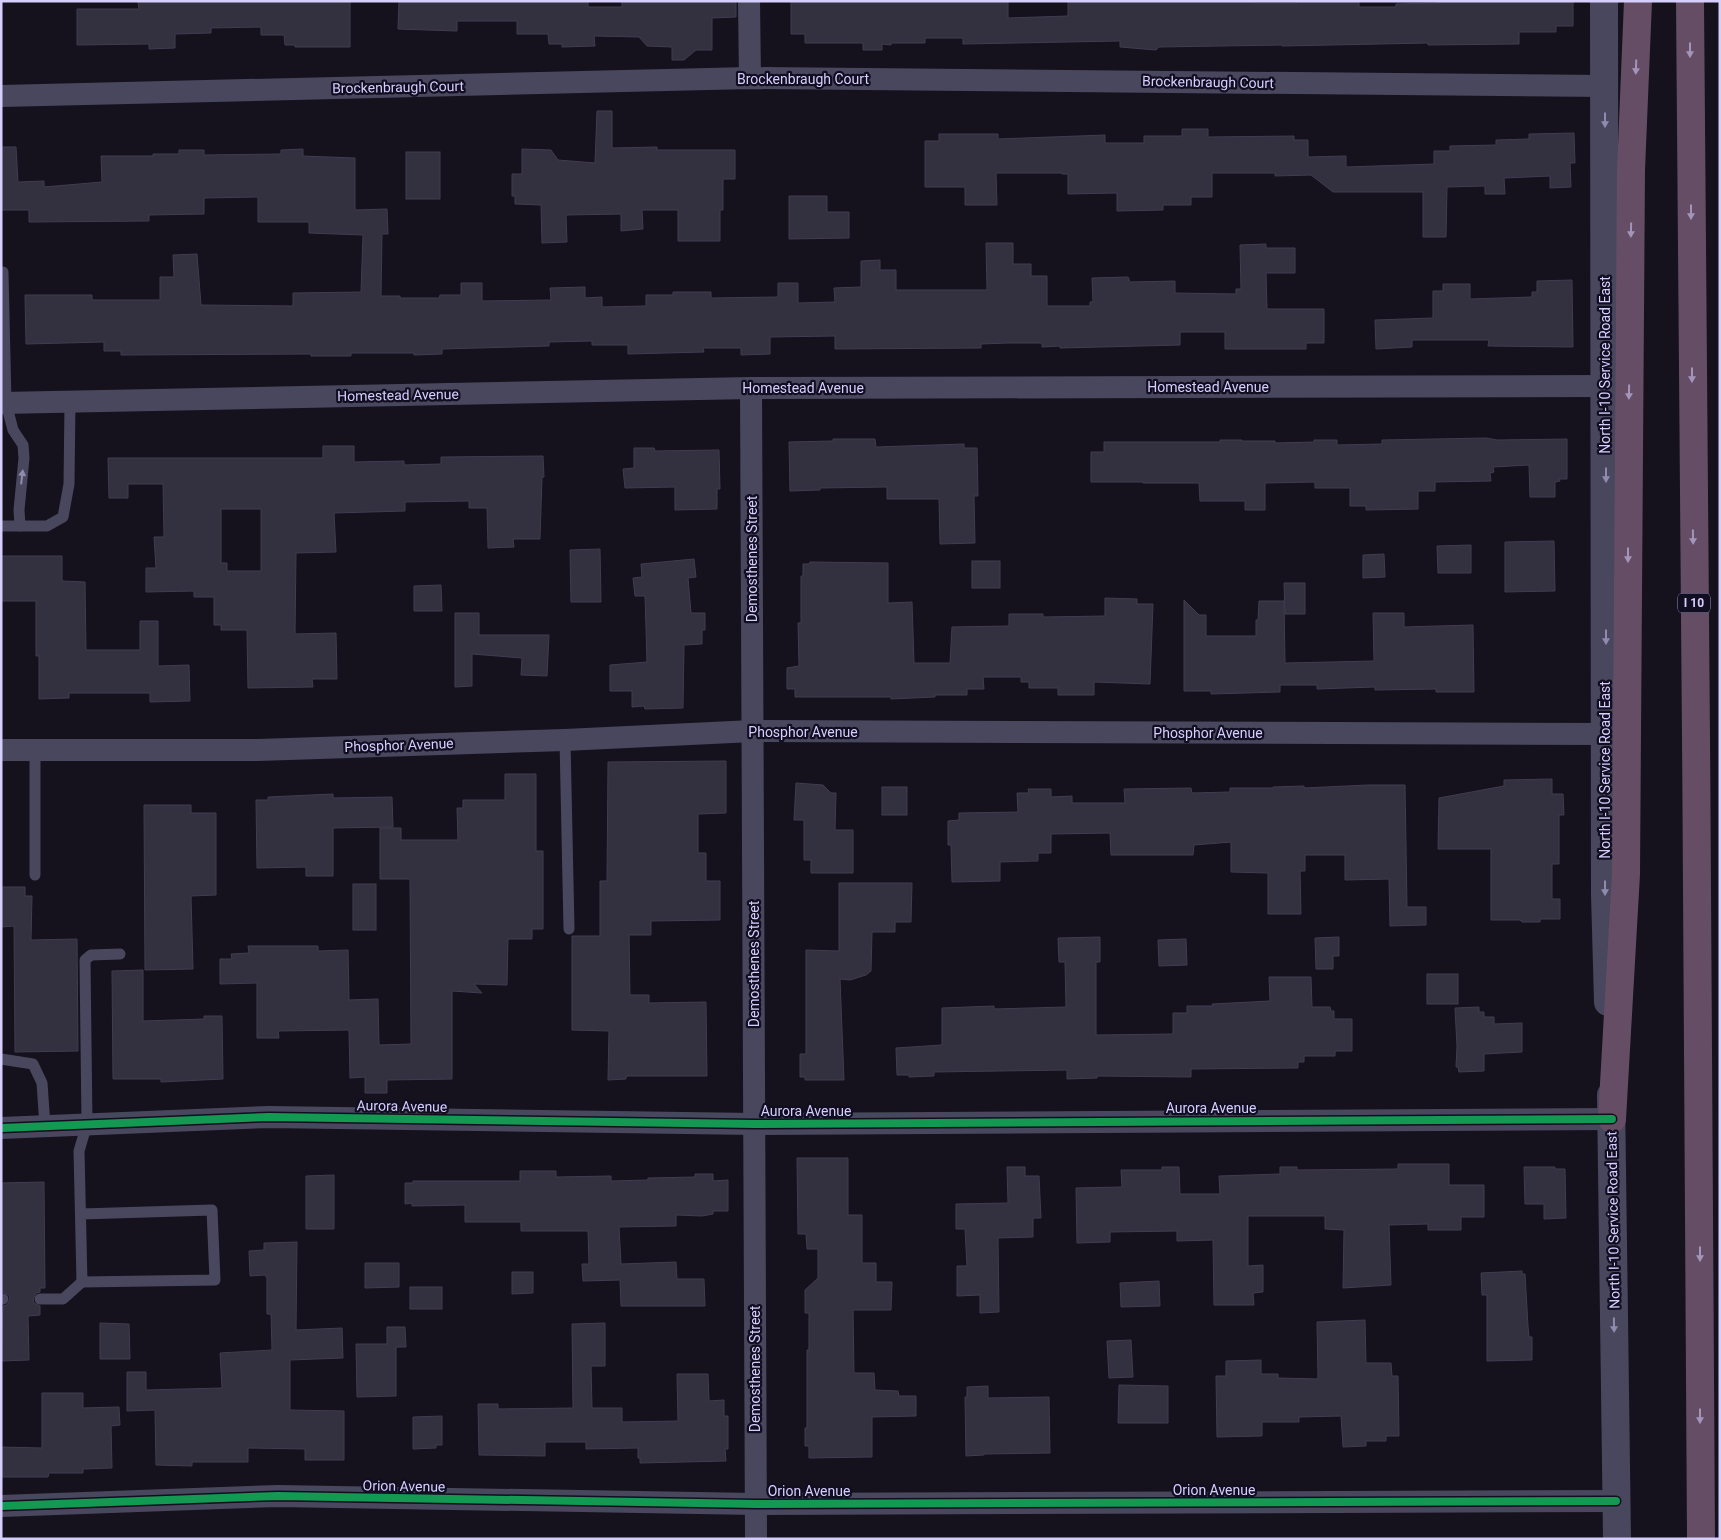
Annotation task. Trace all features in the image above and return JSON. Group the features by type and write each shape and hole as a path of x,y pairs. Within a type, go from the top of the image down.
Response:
{"highway":[{"path":"1612,1119 1626,874 1631,170 1638,1"},
{"name":"I 10","path":"1690,1 1701,1539"}],"street":[{"path":"749,1 750,78"},
{"name":"North I-10 Service Road East","path":"1604,1 1605,894 1612,1119 1617,1539"},
{"name":"Brockenbraugh Court","path":"1,96 750,78 1605,86"},
{"name":"Homestead Avenue","path":"4,403 751,388 1605,386"},
{"name":"Demosthenes Street","path":"751,388 756,1539"},
{"name":"Phosphor Avenue","path":"1,750 258,750 565,740 753,731 1606,734"},
{"name":"Aurora Avenue","path":"1,1128 269,1117 755,1124 1612,1119"},
{"name":"Orion Avenue","path":"1,1506 278,1496 756,1504 1616,1501"}],"lane":[{"path":"3,272 4,403 13,430 23,445 24,458 20,490 20,526"},
{"path":"1,526 47,526 63,517 69,484 70,402"},
{"path":"565,740 569,929"},
{"path":"35,750 35,875"},
{"path":"82,1282 79,1152 87,1124 85,960 91,955 120,954"},
{"path":"1,1059 33,1064 42,1082 45,1126"},
{"path":"40,1299 63,1299 82,1282 215,1280 212,1210 81,1214"}],"building":[{"path":"350,1 350,47 295,47 295,45 285,45 284,35 261,35 261,27 211,28 211,33 175,34 175,48 149,49 149,44 77,45 77,9 139,9 138,2"},
{"path":"399,1 588,1 588,7 622,7 622,1 736,1 736,17 712,18 712,50 696,50 684,60 672,60 672,47 647,46 639,37 594,36 595,46 562,47 562,44 549,44 548,34 517,34 517,21 457,21 457,31 398,29"},
{"path":"791,1 1008,1 1008,18 1068,16 1068,1 1254,1 1254,3 1297,3 1297,1 1359,1 1359,7 1396,7 1396,4 1439,3 1439,1 1573,1 1573,26 1556,26 1556,32 1519,32 1519,44 1428,45 1428,43 1159,47 1156,50 1120,47 1120,41 963,44 963,38 925,38 925,43 882,44 882,50 863,50 863,43 805,43 805,34 791,34"},
{"path":"597,111 612,111 612,148 657,147 657,150 735,150 735,179 723,179 720,241 678,241 678,210 642,210 643,229 621,231 621,214 566,215 567,242 542,243 541,205 515,204 515,196 512,196 512,174 522,174 522,149 551,150 558,160 595,163"},
{"path":"1182,129 1208,129 1208,137 1294,136 1294,140 1308,140 1308,157 1346,156 1346,167 1434,164 1434,151 1450,151 1450,146 1496,145 1496,140 1529,139 1529,134 1574,133 1575,163 1570,163 1571,187 1550,188 1550,176 1504,178 1505,194 1485,194 1485,186 1447,187 1446,237 1423,237 1423,192 1333,192 1311,175 1275,176 1275,173 1212,173 1212,197 1191,197 1191,205 1163,205 1163,210 1117,211 1117,193 1068,194 1068,174 1062,173 996,173 997,205 965,205 965,187 925,187 925,141 939,141 939,134 998,134 998,139 1105,135 1105,143 1144,143 1144,136 1182,136"},
{"path":"1,147 16,147 18,182 44,181 44,187 102,182 101,156 179,154 179,150 204,150 204,155 281,154 281,150 303,149 303,156 355,158 355,210 387,209 388,234 382,234 381,296 439,298 440,295 461,295 461,283 482,283 482,301 551,300 550,288 585,287 585,298 602,297 602,307 646,306 646,295 673,295 673,292 711,292 711,298 778,297 778,283 798,283 798,303 835,302 834,288 861,287 861,261 880,260 880,270 896,270 896,290 987,290 986,243 1013,243 1013,264 1031,264 1031,276 1047,276 1047,306 1090,306 1090,302 1093,302 1092,278 1128,277 1130,282 1175,281 1175,293 1236,294 1236,289 1241,289 1240,245 1266,244 1266,248 1295,248 1295,273 1266,273 1267,309 1324,309 1324,343 1306,343 1306,349 1225,349 1225,332 1180,332 1180,345 1060,348 1060,346 1042,347 1042,343 1008,343 981,344 981,348 835,349 835,336 770,337 770,354 741,355 741,348 703,348 704,352 628,354 628,345 592,345 592,341 549,342 549,346 442,349 442,354 351,353 351,356 311,356 311,354 121,355 121,351 104,351 104,342 26,344 25,295 92,295 92,300 160,300 160,277 174,277 173,255 197,254 201,305 293,306 293,293 361,292 363,235 309,233 309,222 258,222 258,197 204,198 204,214 149,215 149,221 29,222 29,210 1,210"},
{"path":"406,152 440,152 440,199 406,199"},
{"path":"789,196 827,196 827,212 849,212 849,238 789,239"},
{"path":"1572,280 1573,347 1488,346 1489,340 1412,340 1412,347 1376,349 1375,320 1433,318 1433,291 1443,291 1443,284 1470,284 1470,299 1532,297 1532,292 1537,292 1537,281"},
{"path":"1486,438 1497,440 1567,439 1567,479 1559,479 1560,481 1555,482 1555,497 1530,497 1529,465 1493,467 1494,472 1490,473 1491,481 1435,482 1435,491 1418,491 1418,509 1366,510 1366,506 1350,506 1350,488 1315,488 1315,482 1265,483 1265,510 1245,510 1245,501 1200,501 1199,483 1091,482 1091,452 1104,452 1104,442 1220,442 1220,440 1242,440 1275,441 1275,443 1337,440 1337,445 1382,444 1382,440"},
{"path":"833,439 875,439 876,447 964,444 964,448 977,448 978,496 974,496 975,543 940,544 939,499 887,499 887,487 820,488 820,490 790,491 789,442 833,441"},
{"path":"323,446 354,446 354,462 404,461 404,465 441,464 441,457 543,456 544,477 542,477 540,539 513,539 514,547 488,548 487,508 469,508 469,501 405,502 405,511 334,513 336,552 296,553 295,634 336,633 337,679 312,679 313,687 248,688 247,630 221,630 221,625 214,625 214,597 194,597 194,591 146,592 146,568 156,568 154,537 164,537 163,484 128,484 128,498 109,498 108,458 323,458","holes":["221,509 261,509 261,571 227,571 227,563 221,563"]},
{"path":"634,448 654,448 655,451 719,450 720,489 717,489 717,509 675,510 675,487 625,488 623,469 634,468"},
{"path":"1554,541 1555,591 1505,592 1505,542"},
{"path":"1471,545 1471,573 1438,573 1437,546"},
{"path":"600,549 601,602 571,602 570,550"},
{"path":"1384,554 1385,577 1363,578 1363,555"},
{"path":"1,556 62,556 62,581 85,582 86,650 140,650 140,621 158,621 158,666 189,665 190,701 150,702 150,693 69,693 69,698 39,699 39,656 36,656 36,601 1,601"},
{"path":"694,559 696,577 688,578 691,613 705,613 705,630 702,630 702,644 684,645 683,708 645,709 644,706 632,707 632,691 610,691 610,665 647,662 645,596 635,596 633,578 642,577 641,564"},
{"path":"972,561 1000,561 1000,588 972,588"},
{"path":"810,562 888,563 888,603 912,602 914,663 950,663 952,627 1009,626 1009,614 1043,614 1043,617 1105,616 1105,598 1137,599 1137,604 1153,604 1150,684 1094,682 1094,695 1058,695 1058,688 1029,688 1029,682 1021,682 1021,677 983,677 984,689 967,689 967,695 935,695 935,697 891,699 891,697 795,697 795,689 787,689 787,668 799,666 798,623 801,623 801,576 803,576 803,564 809,564"},
{"path":"1284,583 1305,583 1305,614 1285,614"},
{"path":"441,585 442,611 414,611 414,586"},
{"path":"1184,600 1199,615 1206,615 1206,636 1256,636 1259,601 1284,601 1285,663 1374,661 1373,613 1404,613 1404,627 1473,625 1474,692 1436,692 1436,689 1375,690 1375,687 1317,689 1317,685 1280,685 1280,692 1211,694 1211,691 1184,691"},
{"path":"455,613 479,613 479,635 549,635 547,676 521,675 522,658 472,654 472,686 455,687"},
{"path":"726,761 726,813 698,814 698,853 706,853 706,881 720,881 720,920 651,921 651,935 629,935 630,995 649,995 649,1003 706,1002 707,1076 626,1076 626,1079 608,1080 609,1031 572,1030 572,936 600,936 600,881 607,881 608,762"},
{"path":"505,774 536,774 536,851 543,851 543,929 532,929 532,939 508,939 507,985 474,984 482,993 452,991 452,1079 387,1080 387,1093 365,1093 365,1077 350,1078 349,1030 278,1031 279,1038 257,1038 257,983 220,984 220,959 232,959 231,954 249,953 248,946 318,946 318,951 348,950 349,1000 378,999 379,1045 411,1044 410,879 380,879 380,828 401,828 401,840 458,840 457,808 463,808 463,800 505,800"},
{"path":"1552,779 1552,794 1563,794 1564,815 1559,815 1559,864 1552,864 1552,899 1560,899 1560,919 1540,919 1540,922 1491,920 1491,849 1438,849 1439,798 1504,786 1504,780"},
{"path":"796,783 823,785 831,793 836,793 835,830 853,830 853,873 811,873 811,860 804,860 804,820 794,820"},
{"path":"1405,785 1407,907 1426,907 1426,925 1390,926 1389,879 1345,880 1345,855 1305,855 1305,871 1300,871 1301,914 1268,914 1268,873 1231,872 1231,842 1194,845 1193,855 1111,855 1110,833 1051,834 1051,853 1038,853 1038,861 1000,862 1000,881 952,882 951,845 948,845 948,821 959,820 959,813 1018,812 1017,793 1029,793 1028,789 1051,789 1051,797 1072,796 1072,803 1125,803 1124,789 1191,788 1192,793 1230,792 1230,788 1304,786 1304,788"},
{"path":"882,787 907,787 907,815 882,815"},
{"path":"333,794 333,798 392,797 393,827 333,828 333,876 306,876 306,867 257,868 256,800 268,800 268,797"},
{"path":"144,805 191,805 191,813 216,813 216,895 191,896 193,969 145,970"},
{"path":"839,883 912,883 911,922 895,922 895,932 872,932 871,971 866,975 850,980 840,979 844,1080 805,1080 805,1077 800,1077 800,1054 806,1054 806,950 839,951"},
{"path":"353,884 376,884 376,930 353,930"},
{"path":"1,887 25,887 25,896 32,896 31,940 77,939 78,1051 15,1052 14,926 1,927"},
{"path":"1100,937 1100,962 1096,962 1096,1035 1173,1034 1173,1013 1187,1013 1187,1006 1213,1006 1212,1004 1270,1001 1269,977 1311,977 1312,1007 1330,1007 1331,1011 1334,1011 1334,1019 1352,1019 1352,1051 1335,1051 1335,1056 1304,1056 1304,1062 1298,1062 1298,1068 1191,1069 1191,1077 1097,1076 1097,1078 1067,1079 1067,1070 934,1072 934,1076 909,1077 909,1075 897,1075 896,1048 942,1045 942,1008 994,1006 994,1009 1066,1007 1065,962 1059,962 1058,938"},
{"path":"1339,937 1339,956 1333,956 1333,969 1316,969 1315,938"},
{"path":"1186,939 1187,965 1159,966 1158,940"},
{"path":"143,970 143,1021 204,1019 204,1016 222,1016 223,1079 161,1082 161,1079 113,1079 112,971"},
{"path":"1427,974 1458,974 1458,1004 1427,1004"},
{"path":"1479,1007 1479,1012 1484,1012 1484,1017 1494,1017 1494,1024 1522,1023 1522,1052 1484,1054 1484,1071 1459,1072 1458,1067 1456,1067 1455,1008"},
{"path":"797,1158 848,1158 848,1215 862,1215 862,1263 876,1263 876,1282 892,1282 891,1310 853,1310 854,1373 874,1373 875,1390 898,1391 899,1396 916,1396 916,1416 872,1417 872,1457 809,1458 809,1446 805,1446 809,1313 805,1313 805,1290 818,1278 818,1249 807,1249 806,1234 798,1234"},
{"path":"1398,1164 1449,1164 1449,1185 1484,1185 1484,1217 1461,1217 1461,1230 1428,1230 1428,1224 1389,1225 1391,1285 1343,1288 1344,1230 1325,1229 1325,1216 1248,1216 1248,1266 1263,1265 1263,1292 1253,1293 1254,1305 1214,1305 1213,1240 1177,1241 1177,1231 1110,1232 1110,1242 1077,1243 1076,1188 1122,1187 1121,1170 1162,1170 1162,1167 1179,1167 1180,1194 1220,1194 1219,1176 1280,1174 1280,1167 1297,1167 1297,1170 1398,1169"},
{"path":"1007,1167 1025,1167 1025,1176 1039,1176 1041,1218 1033,1218 1033,1237 998,1238 999,1312 980,1313 980,1295 957,1296 957,1266 967,1266 965,1229 956,1229 956,1204 1008,1203"},
{"path":"1524,1167 1555,1167 1555,1169 1565,1169 1566,1218 1544,1219 1544,1204 1525,1204"},
{"path":"520,1171 556,1171 556,1177 611,1176 611,1181 695,1177 695,1174 713,1174 713,1181 728,1180 728,1211 713,1211 713,1214 702,1216 676,1215 676,1226 619,1227 621,1264 676,1262 677,1279 704,1279 705,1306 621,1306 620,1280 583,1281 582,1264 589,1264 588,1231 521,1231 521,1222 465,1222 465,1205 412,1206 412,1203 405,1204 405,1183 413,1183 413,1181 520,1181"},
{"path":"334,1175 334,1229 306,1229 306,1176"},
{"path":"44,1182 45,1288 40,1288 40,1292 36,1293 33,1299 34,1303 40,1306 40,1315 28,1316 29,1360 1,1361 3,1306 7,1305 10,1299 9,1295 2,1292 1,1288 1,1183"},
{"path":"297,1242 296,1330 342,1328 343,1358 290,1360 290,1410 344,1411 344,1460 305,1460 305,1449 248,1448 248,1462 192,1462 192,1466 156,1465 155,1410 127,1411 127,1372 146,1372 146,1390 222,1388 220,1353 272,1350 271,1314 267,1314 267,1278 265,1275 250,1276 249,1251 264,1250 264,1243"},
{"path":"365,1263 399,1263 399,1287 365,1288"},
{"path":"1522,1271 1522,1274 1525,1274 1529,1337 1532,1337 1532,1360 1487,1361 1487,1295 1482,1295 1481,1273"},
{"path":"512,1272 533,1272 533,1293 512,1294"},
{"path":"1159,1281 1160,1306 1121,1307 1120,1283"},
{"path":"410,1287 442,1287 442,1309 410,1309"},
{"path":"1365,1320 1366,1363 1391,1363 1392,1376 1398,1376 1399,1436 1386,1436 1386,1441 1366,1441 1366,1446 1343,1447 1341,1416 1299,1417 1299,1422 1262,1422 1262,1436 1217,1437 1216,1376 1226,1376 1226,1361 1261,1360 1261,1374 1278,1374 1278,1378 1318,1379 1317,1322"},
{"path":"100,1323 129,1324 130,1359 100,1359"},
{"path":"605,1323 605,1366 591,1366 592,1408 622,1408 622,1422 678,1421 677,1374 708,1374 709,1401 724,1400 724,1416 728,1416 728,1449 725,1449 726,1461 640,1463 638,1448 586,1449 586,1442 545,1442 545,1456 479,1455 478,1404 498,1404 498,1409 573,1408 572,1324"},
{"path":"387,1327 405,1327 406,1347 396,1347 396,1396 357,1397 356,1344 387,1344"},
{"path":"1131,1340 1133,1377 1109,1378 1107,1341"},
{"path":"1119,1385 1168,1386 1168,1423 1118,1423"},
{"path":"988,1386 988,1398 1049,1397 1050,1453 966,1456 965,1397 967,1397 967,1387"},
{"path":"42,1393 83,1393 83,1408 119,1407 120,1425 111,1426 112,1468 83,1469 83,1473 49,1473 48,1477 1,1477 1,1447 42,1448"},
{"path":"442,1416 442,1445 436,1445 436,1448 413,1449 413,1417"}],"cycle path":[{"path":"1,1128 269,1117 755,1124 1612,1119"},
{"path":"1,1506 278,1496 756,1504 1616,1501"}]}
